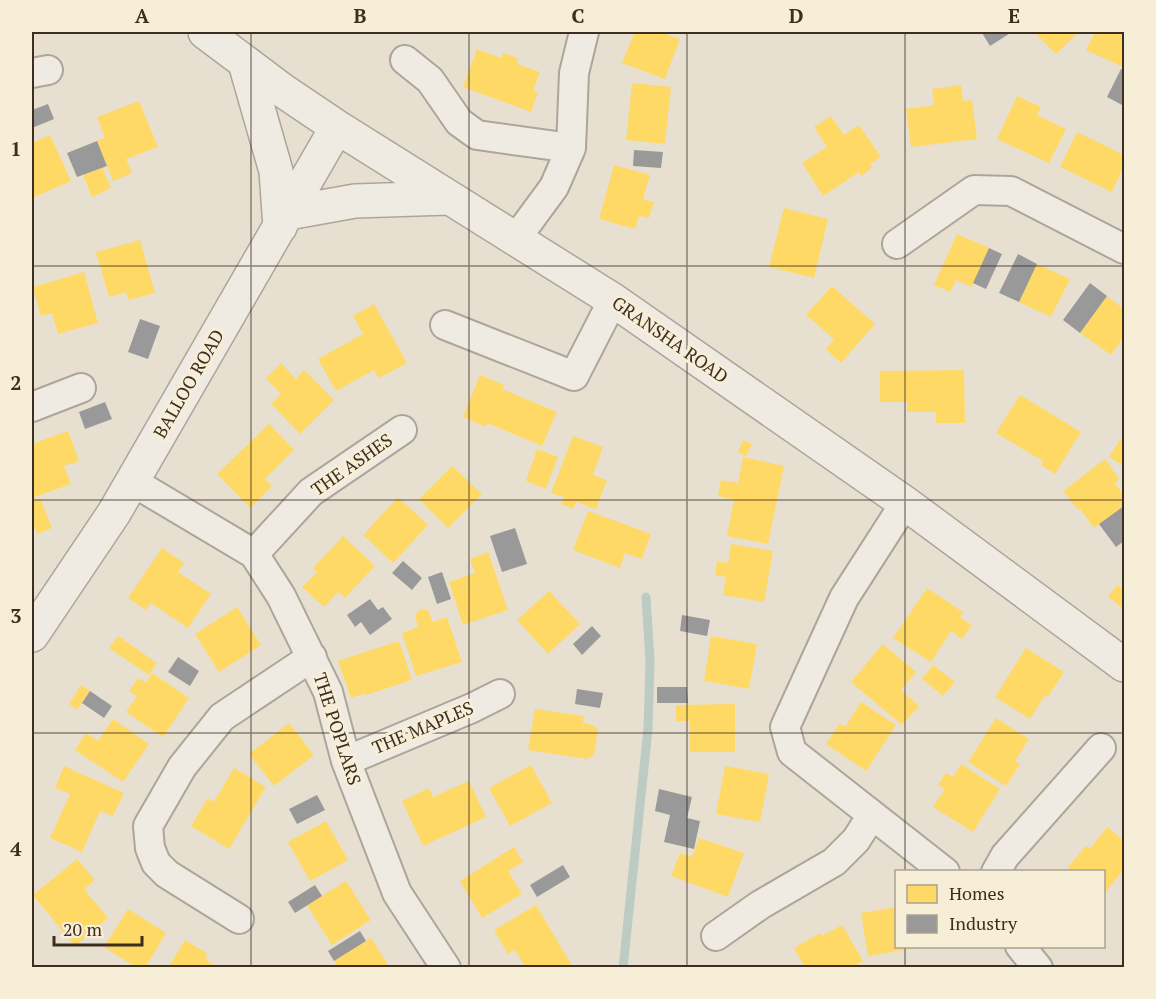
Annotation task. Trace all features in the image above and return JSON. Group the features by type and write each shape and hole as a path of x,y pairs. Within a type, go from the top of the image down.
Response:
{"street":[{"name":"GRANSHA ROAD","path":"205,32 337,127 613,300 905,503 1125,665"},
{"path":"515,240 554,187 571,148 574,73 584,32"},
{"path":"405,60 430,80 459,122 477,135 571,148"},
{"path":"245,63 276,171 284,220 355,201 448,198"},
{"name":"BALLOO ROAD","path":"32,635 133,482 337,127"},
{"path":"897,244 974,190 1011,190 1125,249"},
{"path":"446,325 574,376 613,300"},
{"path":"32,407 81,388"},
{"name":"THE ASHES","path":"254,554 311,492 402,430"},
{"name":"THE POPLARS","path":"133,482 254,554 281,596 328,692 346,761 397,893 446,968"},
{"path":"905,503 844,598 785,727 792,752 942,870"},
{"path":"239,919 167,874 156,863 150,848 148,826 182,767 222,717 312,657"},
{"name":"THE MAPLES","path":"346,761 472,708 500,693"},
{"path":"997,870 1005,856 1101,748"},
{"path":"716,936 760,905 834,862 856,840 872,815"},
{"path":"1022,948 1038,968"}],"building: Homes":[{"path":"635,32 659,32 680,39 665,79 622,63"},
{"path":"1034,32 1079,32 1056,54"},
{"path":"1095,32 1124,32 1123,67 1086,50"},
{"path":"477,49 501,58 503,53 518,58 517,64 540,72 533,91 538,92 531,112 463,87"},
{"path":"632,83 671,87 665,144 626,140"},
{"path":"961,85 963,101 972,100 977,139 911,147 906,109 934,105 932,89"},
{"path":"1017,96 1041,107 1037,115 1066,129 1049,163 997,139"},
{"path":"139,101 158,147 126,159 132,173 113,181 97,141 105,138 97,117"},
{"path":"831,116 844,135 859,125 881,157 870,164 872,168 861,176 859,172 823,196 802,163 827,147 814,127"},
{"path":"1077,132 1124,155 1124,166 1112,192 1060,167"},
{"path":"50,135 71,181 32,198 32,143"},
{"path":"614,165 650,175 643,199 654,202 649,218 639,216 635,229 599,219"},
{"path":"102,167 111,188 92,197 83,175"},
{"path":"784,208 828,219 814,278 769,267"},
{"path":"957,234 989,248 972,287 956,280 950,292 934,285"},
{"path":"140,240 155,293 128,300 126,292 109,297 96,252"},
{"path":"1037,264 1070,279 1051,317 1019,302"},
{"path":"84,272 98,323 58,334 52,313 41,316 33,287"},
{"path":"832,286 875,324 841,363 826,349 834,339 806,315"},
{"path":"1107,296 1124,309 1124,337 1111,355 1080,333"},
{"path":"374,304 407,363 379,378 374,370 336,391 318,359 363,334 353,316"},
{"path":"281,363 296,379 304,370 334,400 300,434 271,404 281,394 266,378"},
{"path":"964,370 965,423 936,423 936,412 907,412 907,402 880,402 880,371"},
{"path":"480,375 504,385 502,389 557,412 542,446 487,423 486,427 463,417"},
{"path":"1020,395 1081,432 1055,474 1041,465 1043,461 996,433"},
{"path":"269,424 294,450 265,479 272,486 250,508 217,474"},
{"path":"68,431 79,461 64,466 71,484 32,498 32,444"},
{"path":"573,436 603,447 593,475 607,480 596,509 576,502 573,509 561,504 564,497 551,493"},
{"path":"743,440 752,444 746,456 738,452"},
{"path":"1120,440 1124,443 1124,466 1109,457"},
{"path":"537,449 558,457 546,489 526,481"},
{"path":"743,457 784,466 768,544 727,536 734,500 718,496 721,480 738,483"},
{"path":"1105,459 1119,479 1115,483 1124,496 1124,506 1094,528 1063,491"},
{"path":"452,466 482,494 448,528 419,499"},
{"path":"398,497 428,525 393,563 363,535"},
{"path":"40,498 52,528 37,534 32,521 32,502"},
{"path":"588,511 651,534 642,559 625,553 620,568 573,550"},
{"path":"343,536 375,566 345,598 338,592 324,607 302,587 317,572 313,568"},
{"path":"731,544 773,551 764,602 723,595 726,577 715,575 717,561 728,563"},
{"path":"162,548 184,563 178,572 211,594 188,628 151,603 146,610 128,598"},
{"path":"488,552 508,610 463,625 449,582 475,573 470,559"},
{"path":"1117,585 1124,590 1124,609 1108,597"},
{"path":"927,588 963,612 960,617 972,625 962,639 951,631 931,662 893,638"},
{"path":"549,591 580,624 548,654 517,620"},
{"path":"237,607 261,645 219,672 195,634"},
{"path":"420,609 428,610 433,622 447,617 462,662 416,676 402,633 418,627 415,615"},
{"path":"118,636 157,663 149,675 109,648"},
{"path":"711,636 757,644 749,689 704,681"},
{"path":"399,641 412,680 351,698 338,661"},
{"path":"883,644 916,672 901,690 919,706 902,725 851,682"},
{"path":"1026,648 1064,672 1048,697 1045,695 1030,719 995,697"},
{"path":"933,665 955,682 943,696 922,679"},
{"path":"152,673 189,698 163,737 126,712 137,696 129,691 138,678 146,683"},
{"path":"81,685 90,691 77,710 69,704"},
{"path":"861,702 896,725 866,771 826,744 840,723 845,727"},
{"path":"735,704 735,752 690,752 690,721 676,721 676,705"},
{"path":"535,709 584,716 583,723 593,725 598,730 594,755 587,759 528,750"},
{"path":"996,718 1029,739 1015,761 1020,764 1006,786 968,762"},
{"path":"113,719 149,744 123,782 75,750 86,733 98,741"},
{"path":"289,723 314,755 274,786 249,754"},
{"path":"961,764 1000,789 973,832 933,807 945,789 938,785 946,773 953,777"},
{"path":"531,765 552,803 510,826 489,788"},
{"path":"64,766 124,793 113,816 100,811 82,852 50,838 70,794 55,788"},
{"path":"725,766 769,774 760,822 716,814"},
{"path":"234,768 266,787 229,849 191,826 208,798 214,802"},
{"path":"469,781 486,817 423,846 402,801 429,788 433,797"},
{"path":"326,821 348,860 310,881 288,842"},
{"path":"1107,827 1124,841 1124,869 1105,893 1105,870 1072,870 1068,867 1086,846 1090,849"},
{"path":"699,838 744,853 728,897 671,876 680,853 692,857"},
{"path":"514,847 523,862 508,871 522,894 482,918 460,881"},
{"path":"77,859 95,880 84,889 108,918 75,946 33,895"},
{"path":"346,881 371,920 332,945 307,905"},
{"path":"536,905 571,964 565,968 526,968 515,950 508,954 494,930"},
{"path":"895,907 895,948 915,948 868,956 861,913"},
{"path":"128,909 166,933 145,968 137,968 104,947"},
{"path":"842,925 863,961 851,968 805,968 794,948 820,933 822,936"},
{"path":"371,938 390,968 338,968 334,961"},
{"path":"185,940 208,954 205,959 218,968 168,968"}],"building: Industry":[{"path":"1012,32 990,46 982,33"},
{"path":"1121,69 1124,70 1124,106 1107,97"},
{"path":"48,104 54,119 32,128 32,110"},
{"path":"97,141 107,166 77,177 67,153"},
{"path":"634,150 663,152 661,168 633,166"},
{"path":"989,248 1002,254 986,289 973,283"},
{"path":"1018,254 1037,264 1019,302 999,293"},
{"path":"1090,283 1107,296 1080,333 1063,320"},
{"path":"140,319 160,326 148,359 128,352"},
{"path":"105,402 112,419 85,429 79,412"},
{"path":"1124,506 1124,541 1116,547 1099,524"},
{"path":"515,528 527,564 502,572 490,536"},
{"path":"403,561 422,578 412,590 392,573"},
{"path":"442,572 451,599 437,604 428,577"},
{"path":"370,599 378,610 383,607 392,619 370,635 361,622 355,627 347,615"},
{"path":"682,615 710,620 707,636 680,631"},
{"path":"592,626 601,636 582,655 573,644"},
{"path":"178,657 199,671 190,686 168,672"},
{"path":"657,687 687,687 688,703 657,703"},
{"path":"577,689 603,693 600,708 575,704"},
{"path":"90,691 112,706 104,718 82,703"},
{"path":"659,789 692,797 687,818 700,821 694,849 664,842 670,815 655,811"},
{"path":"317,795 325,810 297,824 289,809"},
{"path":"563,865 570,877 537,897 530,885"},
{"path":"315,885 322,896 295,913 288,902"},
{"path":"360,931 366,941 334,961 328,951"}],"waterway":[{"path":"623,968 648,729 650,661 646,597"}]}
